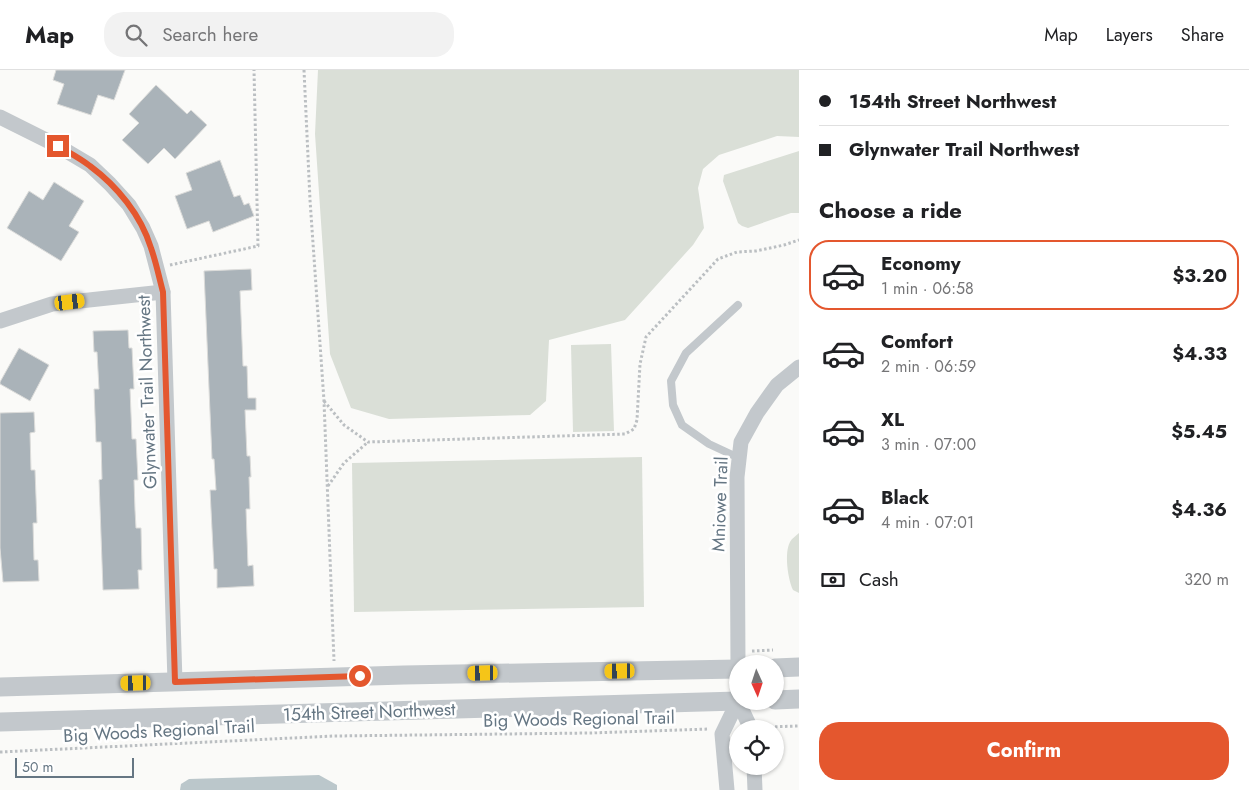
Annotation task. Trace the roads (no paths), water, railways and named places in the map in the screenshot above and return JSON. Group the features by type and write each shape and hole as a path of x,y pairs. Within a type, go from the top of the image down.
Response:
{"street":[{"name":"Glynwater Trail Northwest","path":"0,117 90,165 130,205 151,246 163,292 175,682"},
{"path":"0,321 52,304 163,292"},
{"name":"Mniowe Trail","path":"738,655 737,477 741,442 757,413 777,385 799,367"},
{"path":"784,668 799,667"},
{"name":"154th Street Northwest","path":"0,687 404,675 729,669"},
{"path":"784,700 799,699"},
{"name":"154th Street Northwest","path":"0,722 729,701"},
{"path":"727,790 722,734 734,710"},
{"path":"754,775 755,790"}],"lane":[{"path":"738,305 686,353 671,381 674,405 682,425 709,444 739,458"}]}
